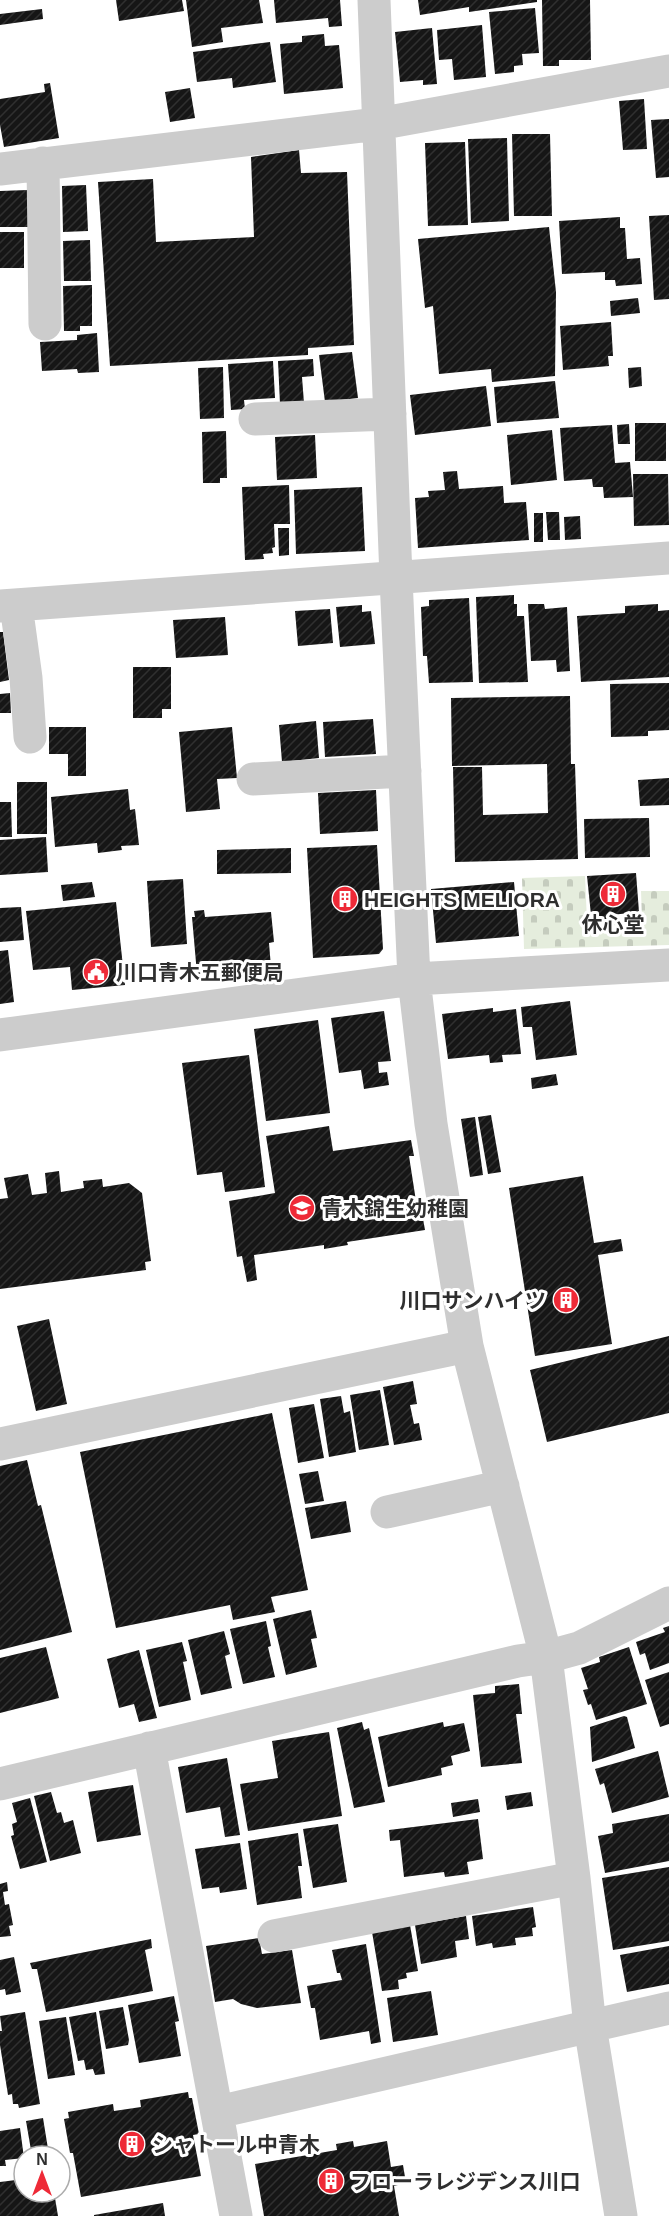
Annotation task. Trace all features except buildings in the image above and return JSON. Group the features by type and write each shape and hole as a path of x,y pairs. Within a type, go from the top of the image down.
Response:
{"street":[{"path":"374,0 414,979 431,1124 467,1346 546,1658 590,2026 621,2216"},
{"path":"0,169 378,124 669,71"},
{"path":"44,163 45,324"},
{"path":"255,419 390,414"},
{"path":"30,736 26,678 8,605 669,558"},
{"path":"253,779 405,771"},
{"path":"0,1035 414,979 669,965"},
{"path":"0,1444 467,1346"},
{"path":"387,1512 503,1486"},
{"path":"0,1784 518,1661 546,1658 579,1648 669,1602"},
{"path":"149,1748 236,2216"},
{"path":"274,1935 574,1878"},
{"path":"218,2112 669,2008"}],"green space":[{"path":"585,876 587,921 642,919 641,891 669,891 669,945 524,949 522,878"}],"place":[{"name":"休心堂","path":"613,894"},
{"name":"HEIGHTS MELIORA","path":"345,899"},
{"name":"川口青木五郵便局","path":"96,972"},
{"name":"青木錦生幼稚園","path":"302,1208"},
{"name":"川口サンハイツ","path":"566,1300"},
{"name":"シャトール中青木","path":"132,2144"},
{"name":"フローラレジデンス川口","path":"331,2181"}]}
